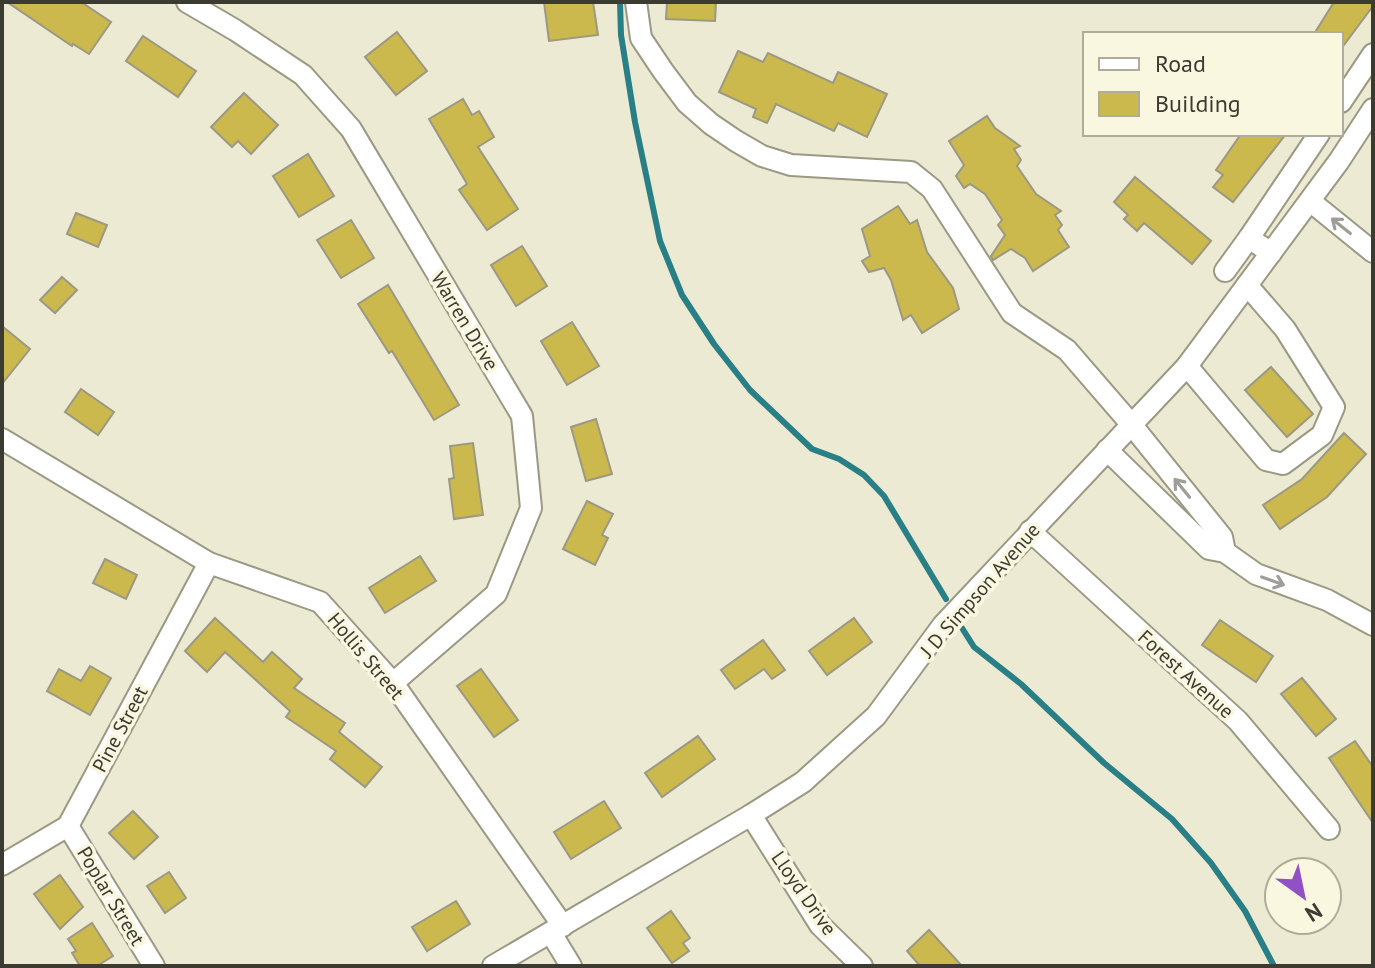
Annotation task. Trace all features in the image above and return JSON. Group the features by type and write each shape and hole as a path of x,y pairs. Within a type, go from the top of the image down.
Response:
{"street":[{"name":"Warren Drive","path":"187,2 303,75 351,129 522,416 531,508 496,594 393,683"},
{"path":"636,2 641,38 663,71 687,103 736,141 762,156 791,165 911,172 932,189 1012,313 1067,350 1222,537 1225,552"},
{"path":"1343,99 1373,54"},
{"name":"J D Simpson Avenue","path":"493,966 803,782 876,716 943,625 1187,366 1310,201 1373,109"},
{"path":"1225,271 1318,136"},
{"path":"1310,201 1373,252"},
{"path":"1249,238 1271,253"},
{"path":"1187,366 1266,460 1283,464 1322,435 1334,407 1285,329 1247,285"},
{"name":"Hollis Street","path":"2,439 209,563 320,602 393,683 557,929 571,966"},
{"path":"1107,450 1209,549 1225,552 1256,574 1327,600 1373,625"},
{"name":"Forest Avenue","path":"1030,531 1238,721 1329,829"},
{"name":"Pine Street","path":"68,826 209,563"},
{"name":"Lloyd Drive","path":"751,815 820,925 862,966"},
{"path":"2,865 68,826"},
{"name":"Poplar Street","path":"68,826 154,966"}],"building":[{"path":"7,2 81,2 111,22 89,54"},
{"path":"544,2 593,2 598,35 549,41"},
{"path":"667,2 716,2 715,21 666,19"},
{"path":"1334,2 1373,2 1343,46 1343,32 1315,32"},
{"path":"397,32 427,71 396,95 365,57"},
{"path":"143,36 196,71 178,97 126,61"},
{"path":"738,51 763,62 768,53 833,83 838,72 887,94 867,137 838,123 834,131 776,104 767,123 753,117 756,109 719,92"},
{"path":"244,93 278,125 251,154 238,141 232,147 211,127"},
{"path":"463,99 472,115 479,111 494,137 478,147 518,209 487,230 459,190 467,184 429,119"},
{"path":"987,116 995,128 1020,146 1014,149 1021,160 1017,166 1036,194 1061,211 1055,215 1062,225 1058,230 1069,247 1033,271 1025,258 1011,249 993,260 991,256 1005,235 998,225 1002,220 985,194 970,184 964,188 956,176 964,165 949,141"},
{"path":"1240,136 1284,136 1233,202 1213,187 1223,175 1216,170"},
{"path":"308,154 334,196 299,217 273,176"},
{"path":"1135,177 1211,241 1192,264 1144,223 1137,231 1124,219 1128,215 1114,202"},
{"path":"898,206 910,224 917,220 927,252 953,288 959,309 922,333 911,315 903,320 891,280 884,268 869,272 862,261 870,256 862,229"},
{"path":"76,213 107,225 98,247 67,234"},
{"path":"351,220 374,258 341,278 317,240"},
{"path":"522,246 547,286 516,306 491,265"},
{"path":"62,277 77,290 55,313 40,300"},
{"path":"388,285 459,405 434,420 392,351 389,353 358,304"},
{"path":"572,322 599,366 567,385 541,341"},
{"path":"2,326 30,349 2,384"},
{"path":"1271,367 1313,414 1287,437 1245,390"},
{"path":"81,389 114,412 98,435 65,412"},
{"path":"596,419 612,474 586,481 571,427"},
{"path":"1344,433 1366,454 1327,497 1280,529 1263,505 1302,479"},
{"path":"473,443 483,515 454,519 449,479 454,478 450,446"},
{"path":"587,501 613,514 602,535 608,538 595,565 563,549"},
{"path":"420,556 436,581 385,613 369,588"},
{"path":"105,559 137,575 126,599 93,583"},
{"path":"215,618 263,662 272,652 302,679 294,688 345,723 339,732 382,767 365,787 330,759 336,751 286,717 290,711 225,652 207,672 185,651"},
{"path":"854,618 872,642 827,675 809,651"},
{"path":"1220,620 1273,656 1256,682 1202,645"},
{"path":"763,640 785,670 772,679 764,669 735,689 721,670"},
{"path":"90,666 111,678 90,715 47,691 59,669 81,681"},
{"path":"481,669 518,720 494,737 457,686"},
{"path":"1302,678 1336,719 1316,736 1281,694"},
{"path":"698,736 715,759 662,797 645,773"},
{"path":"1355,741 1373,767 1373,823 1329,758"},
{"path":"604,801 621,828 571,859 554,832"},
{"path":"133,811 158,837 134,859 109,833"},
{"path":"169,872 186,898 165,913 147,886"},
{"path":"60,875 83,907 60,929 34,894"},
{"path":"456,901 470,924 427,951 412,927"},
{"path":"671,911 690,938 683,943 689,951 672,963 647,928"},
{"path":"92,923 113,956 97,966 80,966 72,953 76,951 68,939"},
{"path":"929,930 962,966 920,966 907,951"}],"waterway":[{"path":"620,2 621,35 635,122 660,241 682,295 714,344 750,390 812,449 839,459 864,475 884,496 946,599"},
{"path":"962,628 974,647 1021,684 1104,763 1172,819 1211,863 1245,911 1274,966"}]}
